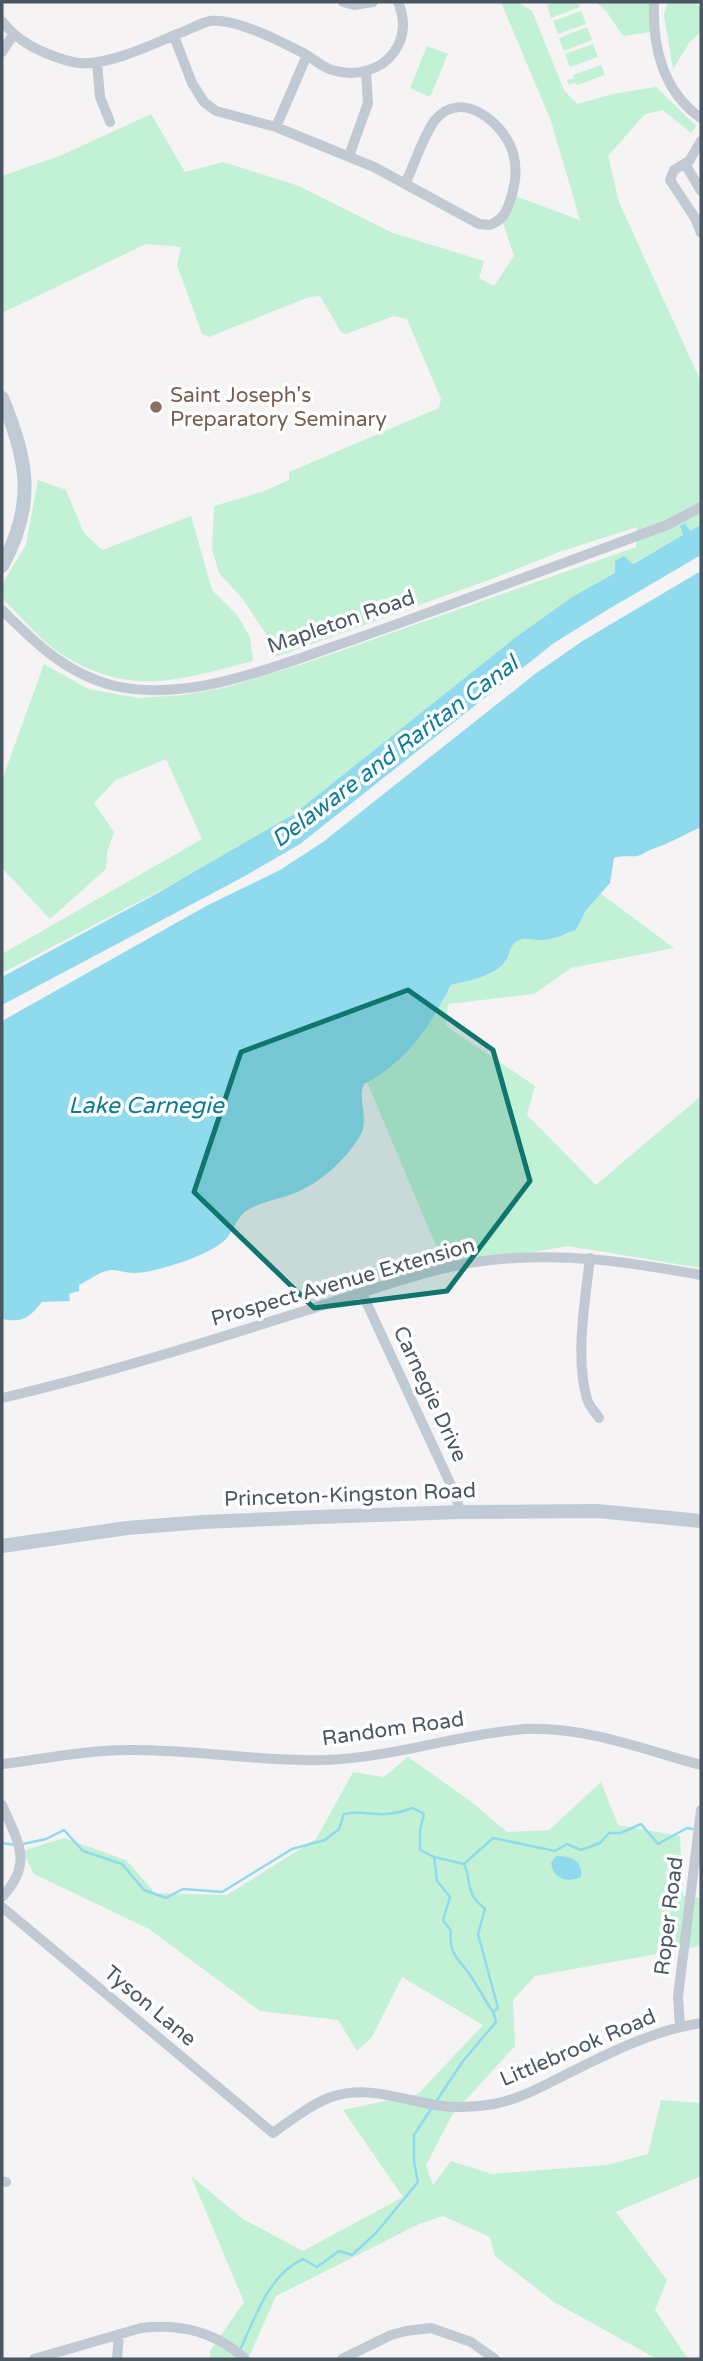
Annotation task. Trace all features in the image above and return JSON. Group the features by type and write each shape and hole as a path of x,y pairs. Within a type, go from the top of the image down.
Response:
{"main road":[{"path":"2,398 22,452 25,471 21,521 13,546 2,566"},
{"name":"Princeton-Kingston Road","path":"2,1546 127,1528 203,1522 460,1512 597,1511 701,1521"}],"street":[{"path":"342,2 354,5 373,2"},
{"path":"2,21 13,35 36,50 80,64 97,62 210,21 256,32 334,71 351,73 366,72 380,65 392,56 398,47 403,36 403,23 398,2"},
{"path":"654,2 653,25 667,80 678,96 701,118"},
{"path":"2,52 13,35"},
{"path":"174,36 192,83 204,102 216,111 276,127 349,156 479,224 490,225 505,214 516,173 512,150 501,130 483,115 461,106 451,109 436,119 405,184"},
{"path":"276,127 306,55"},
{"path":"97,62 100,97 110,122"},
{"path":"349,156 368,103 366,72"},
{"path":"701,141 685,164 674,170 670,180 695,218 701,233"},
{"path":"685,164 701,191"},
{"name":"Mapleton Road","path":"2,610 50,655 85,676 131,689 184,688 267,668 394,626 667,525 701,507"},
{"name":"Prospect Avenue Extension","path":"2,1398 125,1367 418,1276 488,1260 551,1256 590,1258 701,1275"},
{"path":"590,1258 584,1311 582,1368 588,1402 599,1418"},
{"name":"Carnegie Drive","path":"362,1293 456,1496 460,1512"},
{"name":"Random Road","path":"2,1764 130,1750 328,1760 368,1756 505,1732 542,1729 602,1738 701,1765"},
{"path":"2,1805 18,1838 21,1861 13,1885 2,1897"},
{"name":"Roper Road","path":"680,2026 678,1997 701,1810"},
{"name":"Tyson Lane","path":"2,1907 273,2133"},
{"name":"Littlebrook Road","path":"273,2133 318,2103 343,2094 372,2092 428,2104 473,2106 514,2099 612,2053 680,2026 701,2023"},
{"path":"34,2359 155,2326 187,2328 216,2339 245,2359"},
{"path":"342,2359 391,2335 431,2328 471,2342 495,2359"},
{"path":"117,2359 119,2334"}],"highlighted area":[{"path":"408,990 493,1050 530,1181 447,1291 314,1308 194,1192 241,1052"}],"green space":[{"path":"501,2 518,2 532,11 564,90 577,104 613,94 656,87 696,126 691,133 663,110 645,114 608,156 619,202 701,382 701,525 690,531 685,523 680,526 684,535 572,597 516,637 294,814 215,862 2,973 2,954 202,839 166,759 116,780 94,803 114,832 107,852 106,869 50,919 2,868 2,780 44,664 88,689 139,698 183,695 227,687 306,663 636,547 637,527 559,552 276,657 266,634 242,598 219,573 212,549 214,506 262,492 289,480 289,472 439,408 441,399 407,319 394,316 346,334 341,332 320,296 309,297 209,337 202,334 177,265 181,247 146,244 2,313 2,176 62,155 151,114 185,172 223,162 299,186 393,233 484,261 479,278 494,286 514,256 501,217 512,195 580,220 551,121"},
{"path":"555,2 577,2 580,7 551,18 547,5"},
{"path":"595,2 649,2 651,32 623,36 606,11"},
{"path":"668,2 695,2 701,8 701,32 689,43 673,69 664,15"},
{"path":"581,11 586,24 558,34 553,21"},
{"path":"587,27 592,40 564,51 559,38"},
{"path":"593,44 598,57 570,67 565,54"},
{"path":"427,46 448,54 430,97 410,88"},
{"path":"601,65 605,75 577,85 575,82 569,85 567,80 574,78 573,75"},
{"path":"38,480 66,490 84,533 102,550 191,516 212,590 237,615 250,637 253,661 178,679 133,681 87,668 46,643 2,598 2,584 26,545"},
{"path":"600,893 674,948 571,968 534,994 448,1004 446,1026 535,1086 527,1115 596,1185 701,1096 701,1268 568,1246 445,1267 367,1082 381,1075 406,1054 427,1027 451,985 487,975 505,962 517,940 559,937 576,930 586,910"},
{"path":"408,1757 469,1800 507,1832 549,1830 601,1782 618,1825 680,1836 683,1896 701,1898 701,1946 535,1976 513,2000 515,2046 452,2115 426,2165 433,2185 451,2161 492,2174 607,2165 648,2154 661,2100 701,2103 701,2176 616,2212 667,2280 655,2310 688,2359 657,2359 554,2302 495,2256 490,2237 443,2216 419,2224 276,2296 248,2359 210,2359 210,2351 244,2302 191,2176 243,2219 303,2251 403,2197 343,2110 418,2094 483,2025 402,1977 372,2037 357,2051 338,2020 260,2011 149,1929 34,1874 22,1851 64,1838 126,1860 155,1893 227,1895 316,1839 353,1772 384,1777"}],"water":[{"name":"Delaware and Raritan Canal","path":"685,523 690,531 701,525 701,555 554,643 300,844 2,1005 2,977 156,894 294,814 516,637 572,597 615,573 615,561 624,556 633,564 683,535 680,526"},
{"name":"Lake Carnegie","path":"701,571 701,827 639,855 614,858 610,883 586,910 576,930 548,939 517,941 506,960 495,970 481,977 451,985 416,1042 393,1065 364,1084 363,1130 347,1154 321,1178 302,1190 246,1211 224,1241 201,1255 149,1271 103,1272 79,1285 79,1291 69,1294 70,1301 42,1302 25,1318 2,1319 2,1021 208,905 280,870 323,842 535,674 584,640"},
{"path":"556,1856 575,1860 580,1867 581,1877 570,1880 558,1876 551,1863"}],"waterway":[{"path":"23,1844 46,1839 64,1830 83,1851 122,1864 144,1890 166,1898 183,1889 222,1892 292,1849 325,1840 339,1829 344,1814 349,1813 387,1814 413,1808 424,1814 420,1830 420,1850 434,1857 464,1864 493,1838 555,1851 567,1844 581,1850 600,1843 609,1833 621,1833 641,1824 658,1844 687,1828 692,1829"},
{"path":"2,1843 16,1845"},
{"path":"434,1857 437,1881 450,1897 443,1920 451,1931 452,1949 493,2012"},
{"path":"435,2103 463,2061 496,2022 493,2012 498,2008 478,1934 485,1909 473,1896 464,1864"},
{"path":"240,2350 264,2298 281,2275 303,2259 317,2267 339,2251 352,2255 376,2233 418,2182 414,2162 414,2135 431,2109"}],"place":[{"name":"Saint Joseph's Preparatory Seminary","path":"156,407"}]}
